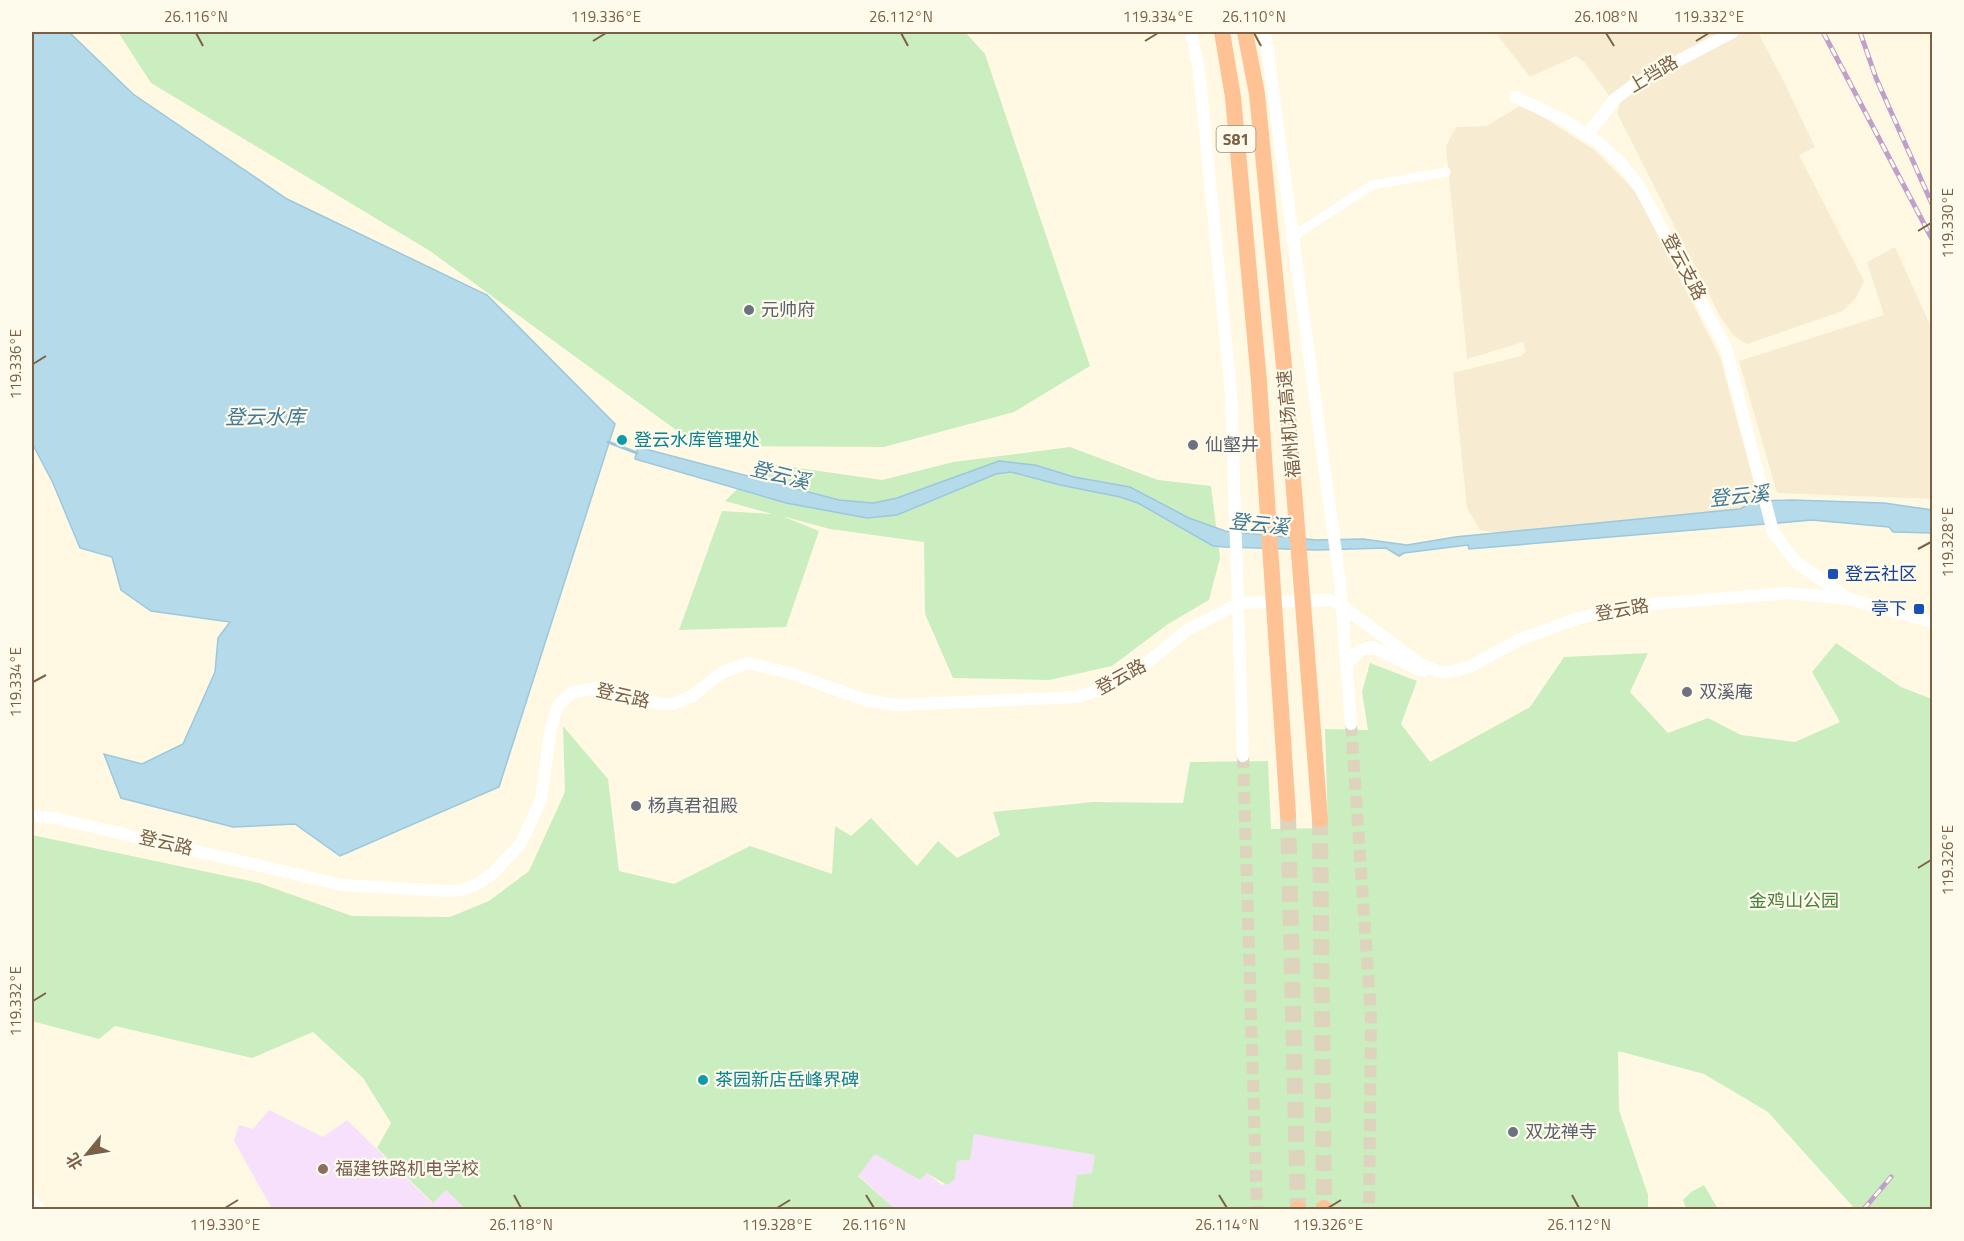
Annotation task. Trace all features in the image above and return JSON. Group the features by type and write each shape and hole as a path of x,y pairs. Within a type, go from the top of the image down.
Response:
{"highway":[{"name":"福州机场高速","path":"1222,32 1233,97 1259,382 1288,814"},
{"name":"福州机场高速","path":"1245,32 1257,94 1272,245 1320,819"}],"street":[{"path":"1191,32 1199,70 1231,393 1240,603 1243,756"},
{"path":"1265,32 1299,268 1340,582 1351,724"},
{"name":"上垱路","path":"1587,135 1616,99 1629,88 1665,66 1733,32"},
{"name":"登云支路","path":"1515,97 1587,135 1611,152 1640,189 1722,338 1734,371 1767,500 1770,523 1781,545 1796,562 1849,599"},
{"path":"1294,235 1372,184 1446,172"},
{"name":"登云路","path":"32,816 55,818 342,885 462,890 484,880 504,863 526,835 541,800 554,714 564,699 578,690 596,688 661,704 673,704 692,696 723,672 748,663 790,673 865,700 896,705 1077,697 1096,693 1135,673 1188,630 1240,603 1322,598 1342,606 1436,673 1463,670 1521,639 1590,615 1628,606 1776,594 1849,599 1932,622"},
{"path":"1342,606 1362,627 1422,670"},
{"path":"1347,664 1359,651 1371,647 1422,670 1436,673"},
{"path":"32,1200 39,1209"}],"shaded area":[{"path":"1495,32 1725,32 1611,98 1585,63 1576,56 1530,77"},
{"path":"1742,32 1758,32 1783,80 1815,147 1799,155 1864,281 1856,298 1843,311 1747,344 1734,336 1721,318 1617,113 1622,98 1666,71"},
{"path":"1520,106 1532,110 1596,151 1635,191 1720,357 1756,490 1755,501 1740,509 1497,533 1480,530 1467,508 1453,373 1521,356 1526,351 1523,342 1467,359 1446,146 1456,127 1486,126"},
{"path":"1895,247 1932,329 1932,499 1777,493 1739,361 1884,315 1867,262"},
{"name":"福建铁路机电学校","path":"269,1110 323,1137 347,1120 432,1203 446,1190 467,1209 272,1209 234,1141 239,1125 253,1129"},
{"path":"974,1133 1095,1155 1092,1173 1077,1175 1072,1209 895,1209 858,1175 876,1153 920,1180 927,1173 942,1185 955,1179 957,1161 970,1160"}],"green space":[{"path":"118,32 965,32 985,54 1090,366 1014,412 884,447 698,446 430,251 151,83"},
{"path":"1070,447 1158,480 1211,486 1220,558 1209,600 1168,624 1112,666 1049,680 953,678 925,614 924,542 830,529 782,516 819,531 786,627 679,630 722,511 772,514 725,501 764,463 882,480 953,462"},
{"name":"金鸡山公园","path":"1836,643 1901,687 1932,699 1932,1209 1855,1209 1768,1112 1704,1074 1618,1051 1619,1110 1648,1195 1648,1209 1342,1210 1342,1207 1295,1210 1072,1209 1077,1175 1092,1173 1095,1155 974,1134 970,1160 957,1161 955,1179 947,1185 927,1173 920,1180 875,1154 858,1176 895,1209 467,1210 446,1190 433,1203 377,1148 391,1123 363,1078 313,1032 252,1058 115,1026 99,1039 32,1021 32,835 259,883 352,916 450,917 489,901 529,871 565,792 563,726 608,779 619,871 674,884 750,846 832,874 835,826 851,836 871,818 917,866 938,841 957,858 1000,835 993,812 1093,802 1183,803 1190,762 1268,761 1271,829 1328,828 1325,729 1368,730 1362,692 1370,663 1417,681 1401,724 1430,762 1530,707 1564,657 1648,653 1630,692 1668,733 1708,718 1741,735 1795,742 1840,722 1812,672"},
{"path":"1704,1185 1718,1209 1683,1209 1686,1208 1683,1200 1691,1192"}],"water":[{"name":"登云水库","path":"32,32 69,32 133,94 287,199 487,295 615,424 499,787 340,856 295,824 233,827 121,798 104,754 142,764 183,744 215,672 218,638 230,622 151,611 121,590 112,557 80,548 53,483 32,443"},
{"path":"638,447 839,500 873,503 897,498 999,461 1035,465 1074,477 1130,487 1189,518 1225,531 1316,540 1363,539 1407,545 1455,537 1740,509 1755,501 1792,500 1884,503 1932,510 1932,533 1893,532 1889,527 1812,520 1469,549 1468,545 1404,553 1399,556 1386,548 1316,550 1225,547 1213,546 1138,503 1011,472 996,474 897,515 867,518 786,503 635,459"}],"waterway":[{"name":"登云溪","path":"608,442 637,453"}],"tunnel":[{"path":"1351,724 1371,1017 1369,1210"},
{"path":"1243,756 1257,1210"},
{"path":"1288,814 1298,1209"},
{"path":"1320,819 1324,1208"}],"railway":[{"path":"1823,32 1932,239"},
{"path":"1860,32 1876,78 1932,204"},
{"path":"1863,1210 1891,1177"}],"place":[{"name":"元帅府","path":"749,310"},
{"name":"登云水库管理处","path":"622,440"},
{"name":"仙壑井","path":"1193,445"},
{"name":"登云社区","path":"1833,574"},
{"name":"亭下","path":"1919,609"},
{"name":"双溪庵","path":"1687,692"},
{"name":"杨真君祖殿","path":"636,806"},
{"name":"茶园新店岳峰界碑","path":"703,1080"},
{"name":"双龙禅寺","path":"1513,1132"},
{"name":"福建铁路机电学校","path":"323,1169"}]}
